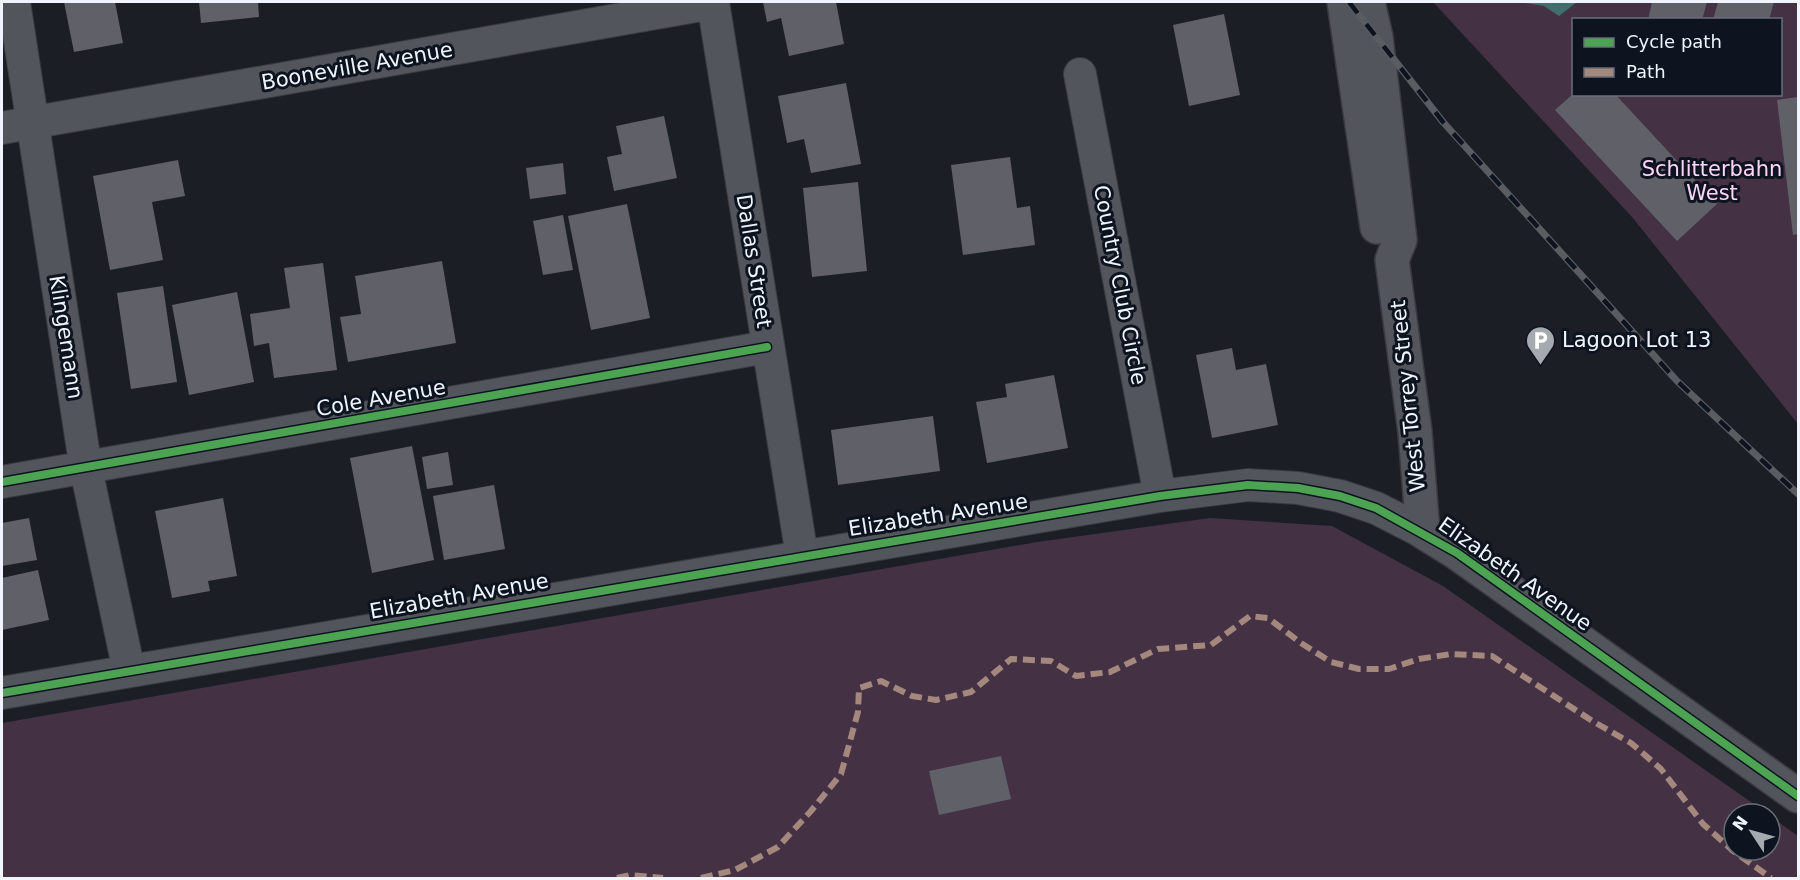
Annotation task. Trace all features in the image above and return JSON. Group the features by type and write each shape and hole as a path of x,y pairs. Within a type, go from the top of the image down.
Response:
{"street":[{"name":"Klingemann","path":"14,2 86,469 129,671"},
{"name":"Booneville Avenue","path":"2,128 713,2"},
{"name":"Dallas Street","path":"713,2 802,556"},
{"name":"West Torrey Street","path":"1344,2 1379,242 1392,260 1415,432 1423,532"},
{"name":"West Torrey Street","path":"1368,2 1376,37 1400,240 1392,260"},
{"name":"Country Club Circle","path":"1080,74 1160,496"},
{"name":"Cole Avenue","path":"2,482 767,347"},
{"name":"Elizabeth Avenue","path":"2,693 1160,496 1248,486 1298,488 1340,496 1376,508 1423,532 1798,796"}],"green space":[{"name":"Schlitterbahn West","path":"1433,2 1798,2 1798,424 1632,217"},
{"path":"1210,518 1332,526 1443,586 1751,802 1722,802 1722,862 1782,862 1782,825 1798,836 1798,878 2,878 2,723 1037,542"}],"shaded area":[{"path":"1520,2 1577,2 1559,16 1544,6"}],"building":[{"path":"64,2 115,2 123,43 74,52"},
{"path":"199,2 258,2 259,17 201,23"},
{"path":"763,2 836,2 844,44 789,56 781,18 767,22"},
{"path":"1652,2 1707,2 1703,18 1648,18"},
{"path":"1718,2 1774,2 1770,18 1714,18"},
{"path":"1224,14 1240,95 1189,106 1173,25"},
{"path":"846,83 861,164 811,173 804,139 787,143 778,96"},
{"path":"1572,95 1617,96 1717,204 1677,241 1555,110"},
{"path":"1798,97 1798,234 1793,235 1777,100"},
{"path":"664,116 677,178 614,191 607,157 622,154 616,126"},
{"path":"1010,157 1017,208 1030,206 1035,245 963,255 951,165"},
{"path":"178,160 185,196 152,202 163,260 110,270 93,176"},
{"path":"563,163 566,194 530,199 526,168"},
{"path":"858,182 867,271 812,277 803,188"},
{"path":"627,204 650,318 591,330 568,216"},
{"path":"563,215 573,270 543,275 533,221"},
{"path":"442,261 456,343 348,362 340,317 361,314 355,276"},
{"path":"323,263 337,370 274,378 269,343 254,346 250,314 290,308 284,268"},
{"path":"163,286 177,382 131,389 117,293"},
{"path":"237,292 254,382 189,395 172,305"},
{"path":"1232,348 1236,370 1266,364 1278,425 1212,438 1196,355"},
{"path":"1054,375 1068,448 987,463 976,402 1007,397 1005,384"},
{"path":"933,416 940,471 838,485 831,430"},
{"path":"412,446 434,560 372,573 350,458"},
{"path":"448,452 453,485 427,489 422,457"},
{"path":"494,485 505,549 444,560 433,496"},
{"path":"223,498 237,576 208,581 210,591 172,598 155,511"},
{"path":"29,518 37,560 2,566 2,523"},
{"path":"38,570 49,620 2,630 2,578"},
{"path":"1001,756 1011,799 939,815 929,771"}],"railway":[{"path":"1349,2 1443,122 1677,381 1798,494"}],"marked path":[{"path":"701,878 735,870 778,847 811,811 841,774 858,712 859,688 881,681 912,696 936,700 971,692 1011,659 1051,661 1076,676 1110,672 1158,649 1211,645 1250,616 1268,618 1331,662 1359,669 1389,669 1419,659 1451,654 1492,656 1594,722 1631,743 1661,769 1703,824 1732,850 1771,878"},
{"path":"617,878 630,875 663,878"}],"cycle path":[{"path":"2,482 767,347"},
{"path":"2,693 1160,496 1248,485 1298,488 1340,496 1376,508 1457,553 1798,796"}],"place":[{"name":"Lagoon Lot 13","path":"1541,366"}]}
